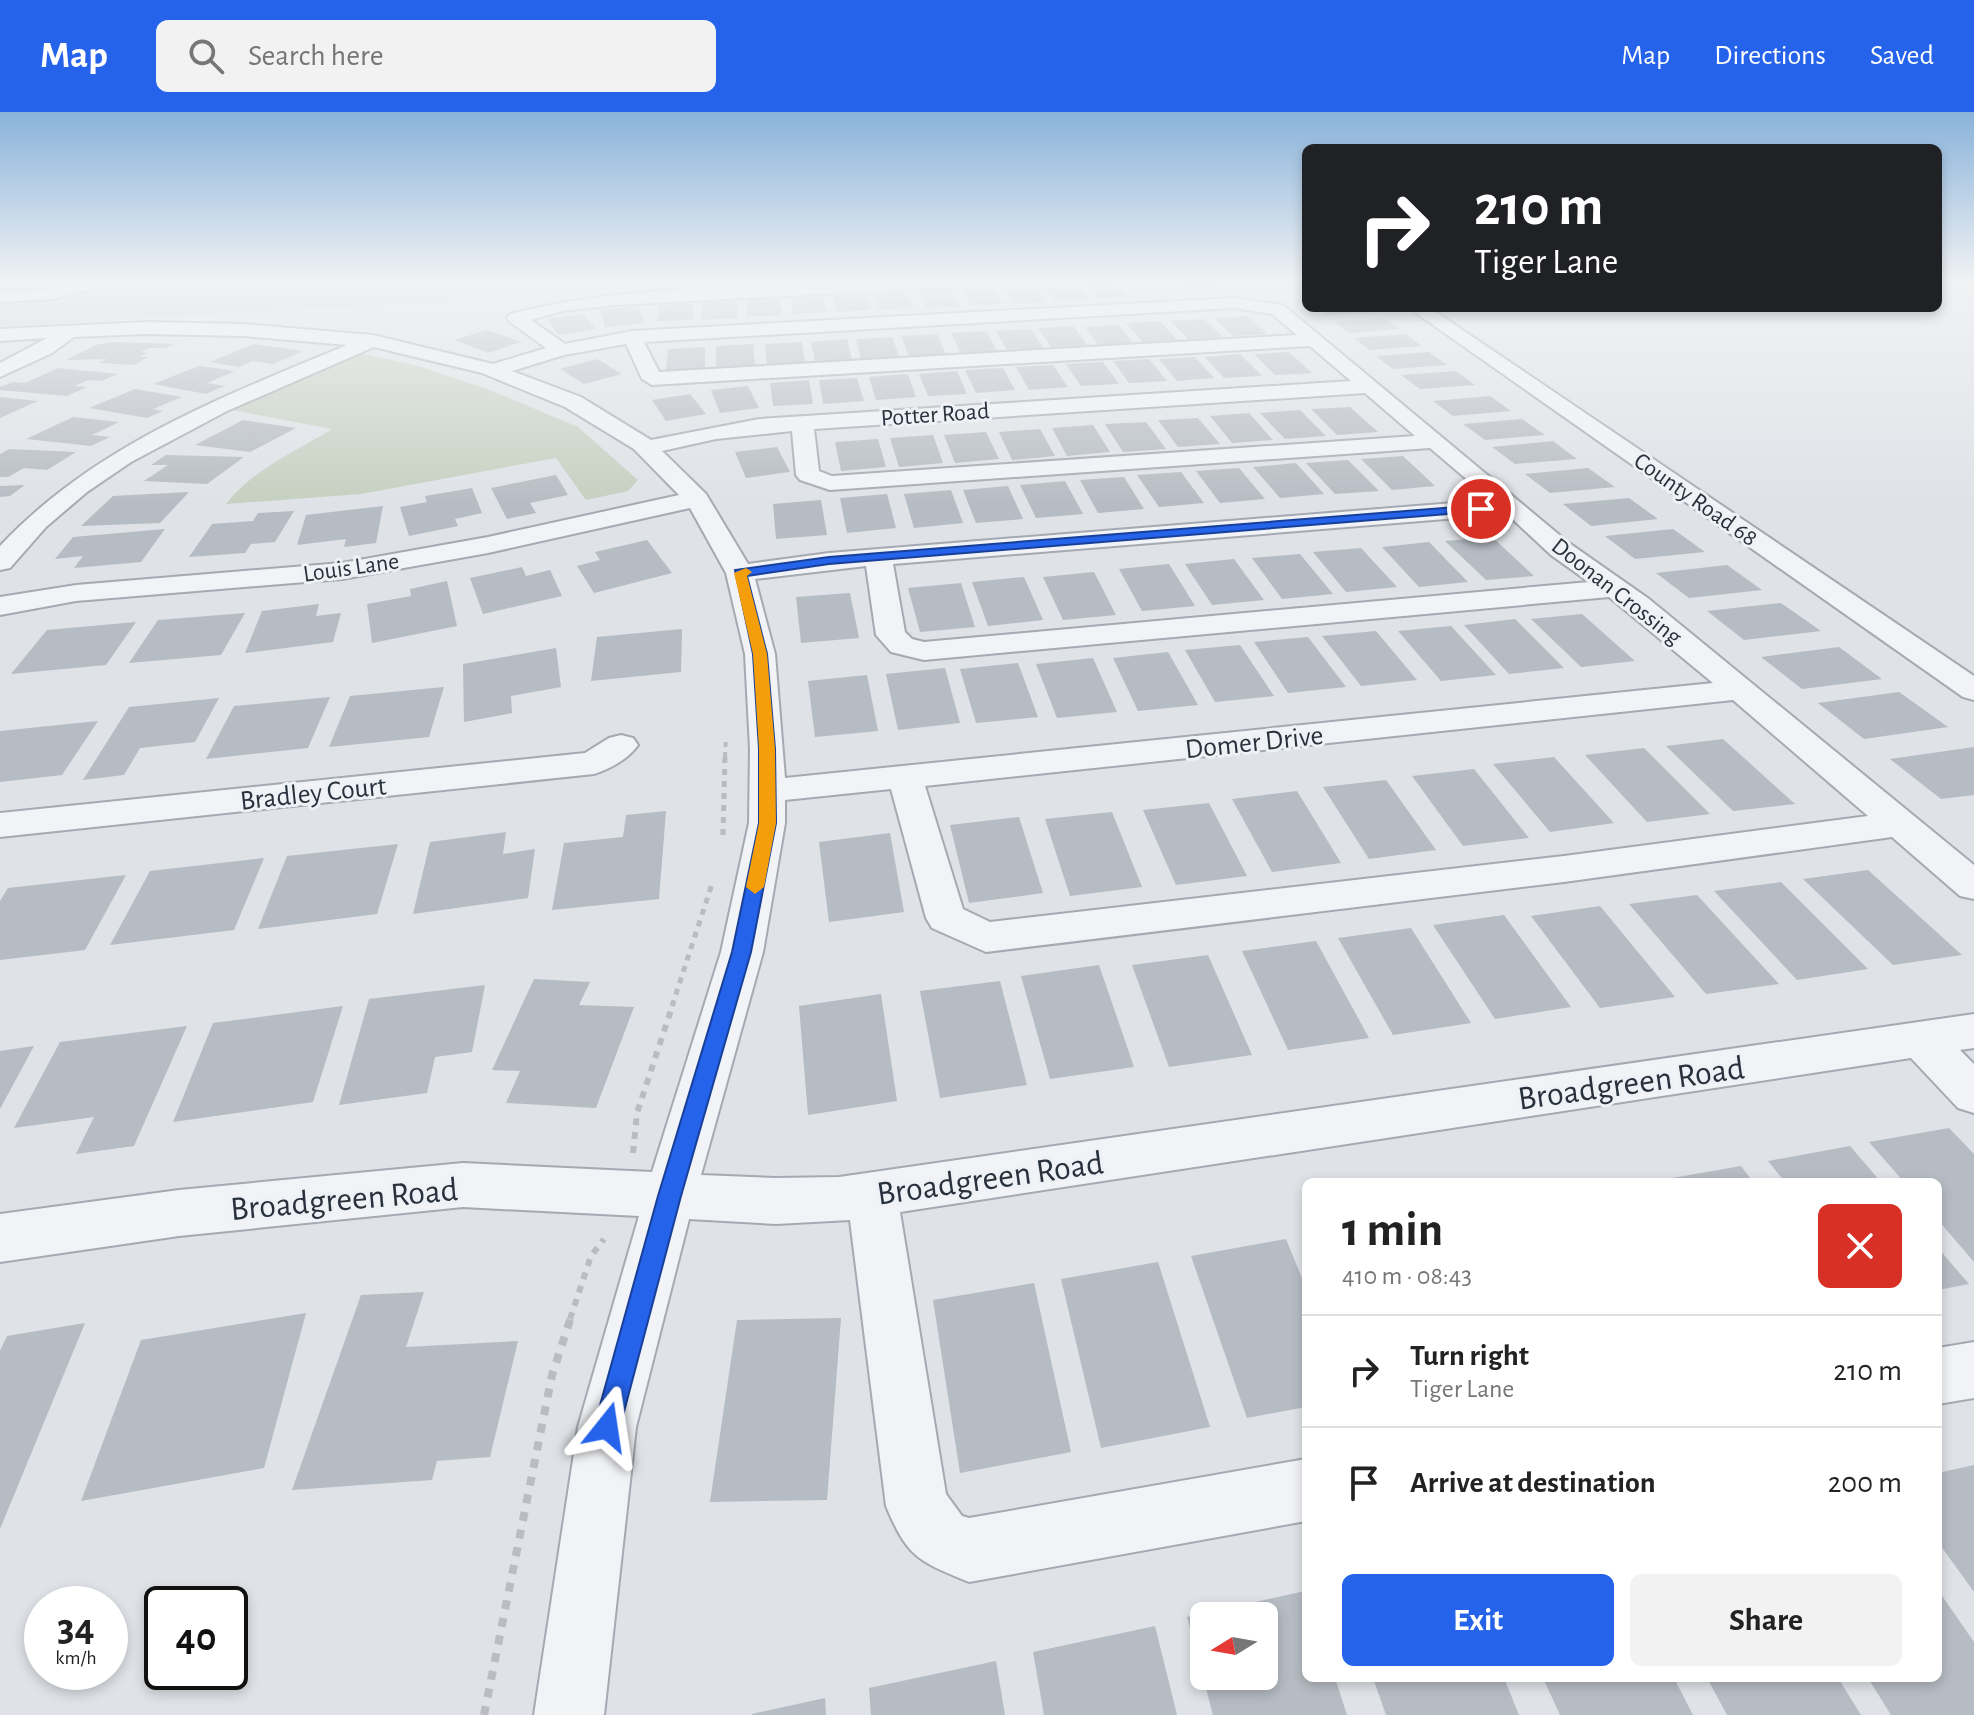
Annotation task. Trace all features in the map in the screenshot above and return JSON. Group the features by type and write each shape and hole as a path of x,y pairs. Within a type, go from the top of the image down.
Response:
{"street":[{"path":"0,371 29,357"},
{"path":"0,562 27,528 69,491 112,462 194,419 337,357"},
{"path":"439,357 494,370 573,402 646,448 697,499 740,573 760,654 767,823 742,952 652,1175 607,1427 569,1715"},
{"path":"494,370 538,357"},
{"path":"641,357 652,379 1030,357"},
{"name":"Doonan Crossing","path":"1337,357 1560,549 1617,588 1974,886"},
{"name":"County Road 68","path":"1489,357 1974,690"},
{"name":"Potter Road","path":"646,448 716,432 802,423 1371,386"},
{"path":"802,423 808,475 830,483 1436,441"},
{"name":"Louis Lane","path":"0,606 76,593 342,571 488,545 697,499"},
{"path":"740,573 878,557 1513,506"},
{"path":"878,557 891,635 902,646 924,651 1617,588"},
{"name":"Domer Drive","path":"768,791 1740,690"},
{"name":"Bradley Court","path":"0,825 594,763 621,745"},
{"path":"905,777 946,918 986,937 1564,869 1901,824"},
{"name":"Broadgreen Road","path":"0,1238 179,1213 463,1185 652,1175 776,1201 872,1195 1974,1031"},
{"path":"1920,1039 1974,1094"},
{"path":"872,1195 917,1506 940,1538 969,1550 1302,1491"},
{"path":"1942,1375 1974,1370"}],"path":[{"path":"721,848 727,727"},
{"path":"652,1175 637,1113 714,874"},
{"path":"484,1715 552,1375 591,1256 604,1239"}],"green space":[{"path":"352,357 378,357 418,366 487,389 578,427 638,480 628,491 586,500 556,458 361,494 226,504 262,471 332,429 232,410"}],"building":[{"path":"72,357 148,357 134,365 99,363 107,359 66,360"},
{"path":"223,357 290,357 273,364 252,361 239,367 210,362"},
{"path":"667,357 705,357 705,368 666,370"},
{"path":"716,357 754,357 755,365 716,367"},
{"path":"766,357 804,357 805,362 767,364"},
{"path":"814,357 852,359 815,362"},
{"path":"1195,357 1214,378 1177,381 1159,359"},
{"path":"1205,357 1243,357 1262,376 1224,378"},
{"path":"1257,357 1294,357 1312,373 1275,375"},
{"path":"1377,357 1436,357 1447,365 1393,369"},
{"path":"597,359 622,374 584,384 560,369"},
{"path":"1149,359 1167,381 1129,383 1113,361"},
{"path":"1103,362 1119,384 1081,386 1066,364"},
{"path":"1053,365 1068,387 1029,390 1016,367"},
{"path":"199,366 235,371 207,383 225,386 206,394 153,384"},
{"path":"58,368 118,374 74,386 87,387 67,396 0,390 0,387 13,382 25,383"},
{"path":"1003,368 1015,390 976,393 965,370"},
{"path":"957,371 967,394 928,396 919,374"},
{"path":"1456,371 1475,385 1420,389 1401,375"},
{"path":"908,374 916,397 876,400 869,377"},
{"path":"857,378 864,401 823,404 819,380"},
{"path":"809,380 813,404 773,406 770,383"},
{"path":"748,386 759,408 720,413 711,390"},
{"path":"135,389 182,397 153,409 163,411 147,418 89,408"},
{"path":"690,394 706,414 666,421 652,400"},
{"path":"1490,396 1511,411 1453,416 1433,401"},
{"path":"0,397 38,401 0,418"},
{"path":"1350,407 1378,432 1337,435 1311,409"},
{"path":"1300,410 1326,436 1285,439 1260,413"},
{"path":"1249,413 1273,440 1232,443 1210,416"},
{"path":"73,417 119,422 92,435 110,437 91,446 26,439"},
{"path":"1198,418 1220,444 1178,447 1158,420"},
{"path":"1522,419 1545,435 1485,440 1463,424"},
{"path":"243,420 296,428 250,452 195,445"},
{"path":"1146,422 1166,449 1123,452 1105,424"},
{"path":"1093,425 1110,452 1067,456 1052,428"},
{"path":"1040,429 1055,456 1012,460 999,432"},
{"path":"986,432 999,459 955,463 944,435"},
{"path":"933,435 943,463 899,467 890,438"},
{"path":"878,439 886,467 841,471 835,442"},
{"path":"1553,441 1577,459 1515,464 1492,447"},
{"path":"777,447 790,472 746,478 735,452"},
{"path":"9,449 76,452 47,470 24,468 8,477 0,477 0,454"},
{"path":"166,455 244,457 207,484 144,481 168,465 151,465"},
{"path":"1403,456 1435,486 1392,490 1361,459"},
{"path":"1348,460 1379,491 1335,494 1306,463"},
{"path":"1296,463 1324,494 1280,498 1253,467"},
{"path":"1239,468 1265,499 1220,503 1196,471"},
{"path":"1588,468 1615,487 1550,493 1525,474"},
{"path":"1181,472 1204,503 1159,507 1137,475"},
{"path":"556,475 568,495 530,503 536,513 507,519 491,488"},
{"path":"1124,477 1144,509 1098,513 1080,480"},
{"path":"1065,481 1083,514 1036,518 1020,485"},
{"path":"25,485 10,496 0,497 0,486"},
{"path":"1008,486 1023,519 976,523 963,490"},
{"path":"472,488 482,513 455,519 458,526 409,536 400,507 427,502 425,496"},
{"path":"951,490 963,523 914,528 904,494"},
{"path":"189,492 160,523 81,526 113,496"},
{"path":"887,494 896,528 847,533 840,498"},
{"path":"1629,498 1658,519 1591,526 1563,504"},
{"path":"821,500 827,535 776,539 773,504"},
{"path":"383,506 376,543 344,547 346,539 297,545 306,515"},
{"path":"294,511 275,542 251,544 245,553 189,557 212,524 253,521 258,513"},
{"path":"165,529 141,562 74,568 83,556 55,559 73,537"},
{"path":"1673,529 1705,552 1635,559 1605,536"},
{"path":"1492,537 1534,576 1486,580 1445,541"},
{"path":"647,540 672,573 594,593 577,566 600,560 595,552"},
{"path":"1429,542 1468,582 1419,587 1382,547"},
{"path":"1361,548 1397,587 1346,592 1313,552"},
{"path":"1300,554 1333,594 1282,599 1252,558"},
{"path":"1234,559 1264,600 1212,605 1185,564"},
{"path":"1169,564 1195,606 1142,611 1119,569"},
{"path":"1727,565 1762,590 1689,598 1656,573"},
{"path":"522,567 526,576 550,570 562,596 483,614 470,578"},
{"path":"1094,572 1116,615 1063,620 1043,577"},
{"path":"1024,577 1043,620 988,626 972,582"},
{"path":"447,581 457,626 372,643 367,604 411,596 410,589"},
{"path":"961,583 975,627 920,632 908,588"},
{"path":"850,593 859,638 801,643 796,597"},
{"path":"1781,603 1821,631 1744,640 1707,611"},
{"path":"319,604 316,616 341,613 333,642 245,653 262,611"},
{"path":"245,613 221,655 129,663 158,620"},
{"path":"1582,614 1635,661 1581,667 1531,619"},
{"path":"1515,619 1564,668 1509,674 1464,625"},
{"path":"136,622 106,665 11,674 47,630"},
{"path":"1451,626 1496,675 1441,681 1398,631"},
{"path":"682,629 681,672 591,681 597,637"},
{"path":"1376,631 1417,680 1361,686 1322,636"},
{"path":"1308,637 1346,687 1288,693 1254,642"},
{"path":"1240,645 1274,696 1215,702 1185,650"},
{"path":"1839,647 1882,679 1802,689 1761,657"},
{"path":"556,648 561,687 511,696 512,713 464,722 463,664"},
{"path":"1168,652 1198,705 1138,711 1113,658"},
{"path":"1093,658 1117,712 1057,718 1036,664"},
{"path":"1018,663 1038,717 976,723 960,669"},
{"path":"945,668 960,723 898,730 886,674"},
{"path":"867,675 878,731 815,737 808,681"},
{"path":"444,687 429,737 329,747 350,696"},
{"path":"1899,692 1948,727 1864,739 1818,703"},
{"path":"330,697 308,748 206,759 234,706"},
{"path":"219,698 195,742 140,748 124,775 83,780 129,707"},
{"path":"98,721 62,775 0,782 0,731"},
{"path":"1723,739 1795,804 1733,811 1666,746"},
{"path":"1974,747 1974,795 1941,799 1890,759"},
{"path":"1644,748 1710,814 1647,822 1585,755"},
{"path":"1554,757 1614,823 1550,832 1493,764"},
{"path":"1474,769 1529,838 1463,846 1412,776"},
{"path":"1386,780 1436,850 1369,859 1323,787"},
{"path":"1297,791 1341,863 1272,872 1232,799"},
{"path":"1209,803 1247,876 1176,885 1143,810"},
{"path":"666,811 659,899 552,910 564,843 623,837 626,815"},
{"path":"1112,812 1142,887 1070,896 1045,819"},
{"path":"1019,817 1043,893 969,903 950,825"},
{"path":"506,832 503,854 535,849 528,898 413,914 430,842"},
{"path":"890,833 904,912 829,922 819,842"},
{"path":"398,844 377,914 258,929 287,856"},
{"path":"264,858 234,930 110,945 150,871"},
{"path":"1868,870 1962,955 1893,965 1803,879"},
{"path":"126,875 85,950 0,960 0,901 8,888"},
{"path":"1781,882 1868,969 1797,980 1714,891"},
{"path":"1697,895 1779,984 1706,994 1629,904"},
{"path":"1600,906 1675,997 1600,1008 1531,916"},
{"path":"1504,915 1571,1007 1495,1019 1433,925"},
{"path":"1411,928 1471,1023 1393,1035 1338,938"},
{"path":"1316,941 1369,1038 1288,1050 1242,951"},
{"path":"1208,955 1252,1055 1169,1067 1132,965"},
{"path":"1099,965 1134,1067 1050,1079 1021,976"},
{"path":"534,979 590,982 579,1005 634,1007 596,1108 506,1103 520,1071 492,1070"},
{"path":"1000,981 1027,1085 940,1098 920,991"},
{"path":"485,985 472,1052 435,1057 427,1093 339,1105 369,999"},
{"path":"881,994 897,1101 808,1115 799,1006"},
{"path":"343,1006 313,1102 173,1122 213,1023"},
{"path":"187,1026 134,1146 76,1154 94,1117 14,1128 60,1042"},
{"path":"34,1046 0,1109 0,1051"},
{"path":"1949,1128 1974,1154 1974,1262 1942,1225 1942,1178 1900,1178 1869,1142"},
{"path":"1850,1146 1878,1178 1782,1178 1768,1161"},
{"path":"1741,1166 1750,1178 1672,1178"},
{"path":"1286,1239 1302,1278 1302,1408 1247,1418 1191,1256"},
{"path":"1942,1253 1969,1284 1942,1289"},
{"path":"1158,1262 1210,1427 1101,1448 1061,1279"},
{"path":"1034,1283 1071,1452 960,1473 933,1300"},
{"path":"424,1292 406,1347 518,1341 490,1457 437,1461 432,1480 292,1490 361,1295"},
{"path":"306,1313 264,1468 81,1501 141,1340"},
{"path":"841,1318 827,1500 710,1502 737,1320"},
{"path":"85,1323 0,1529 0,1351 7,1336"},
{"path":"1974,1465 1974,1592 1942,1548 1942,1472"},
{"path":"1302,1592 1302,1682 1336,1682 1347,1715 1213,1715 1206,1690 1278,1690 1278,1602 1255,1602"},
{"path":"1942,1596 1974,1642 1974,1715 1891,1715 1870,1682 1942,1682"},
{"path":"1155,1626 1177,1715 1044,1715 1033,1652"},
{"path":"996,1661 1005,1715 871,1715 869,1688"},
{"path":"1374,1682 1506,1682 1519,1715 1386,1715"},
{"path":"1545,1682 1676,1682 1693,1715 1560,1715"},
{"path":"1709,1682 1840,1682 1861,1715 1727,1715"},
{"path":"825,1698 826,1715 752,1715 752,1714"}],"slow traffic":[{"path":"746,572 740,573 760,654 767,749 767,823 755,887"}],"route":[{"path":"607,1427 670,1196 742,952 767,823 767,749 760,654 740,573 829,561 1481,509"}]}
